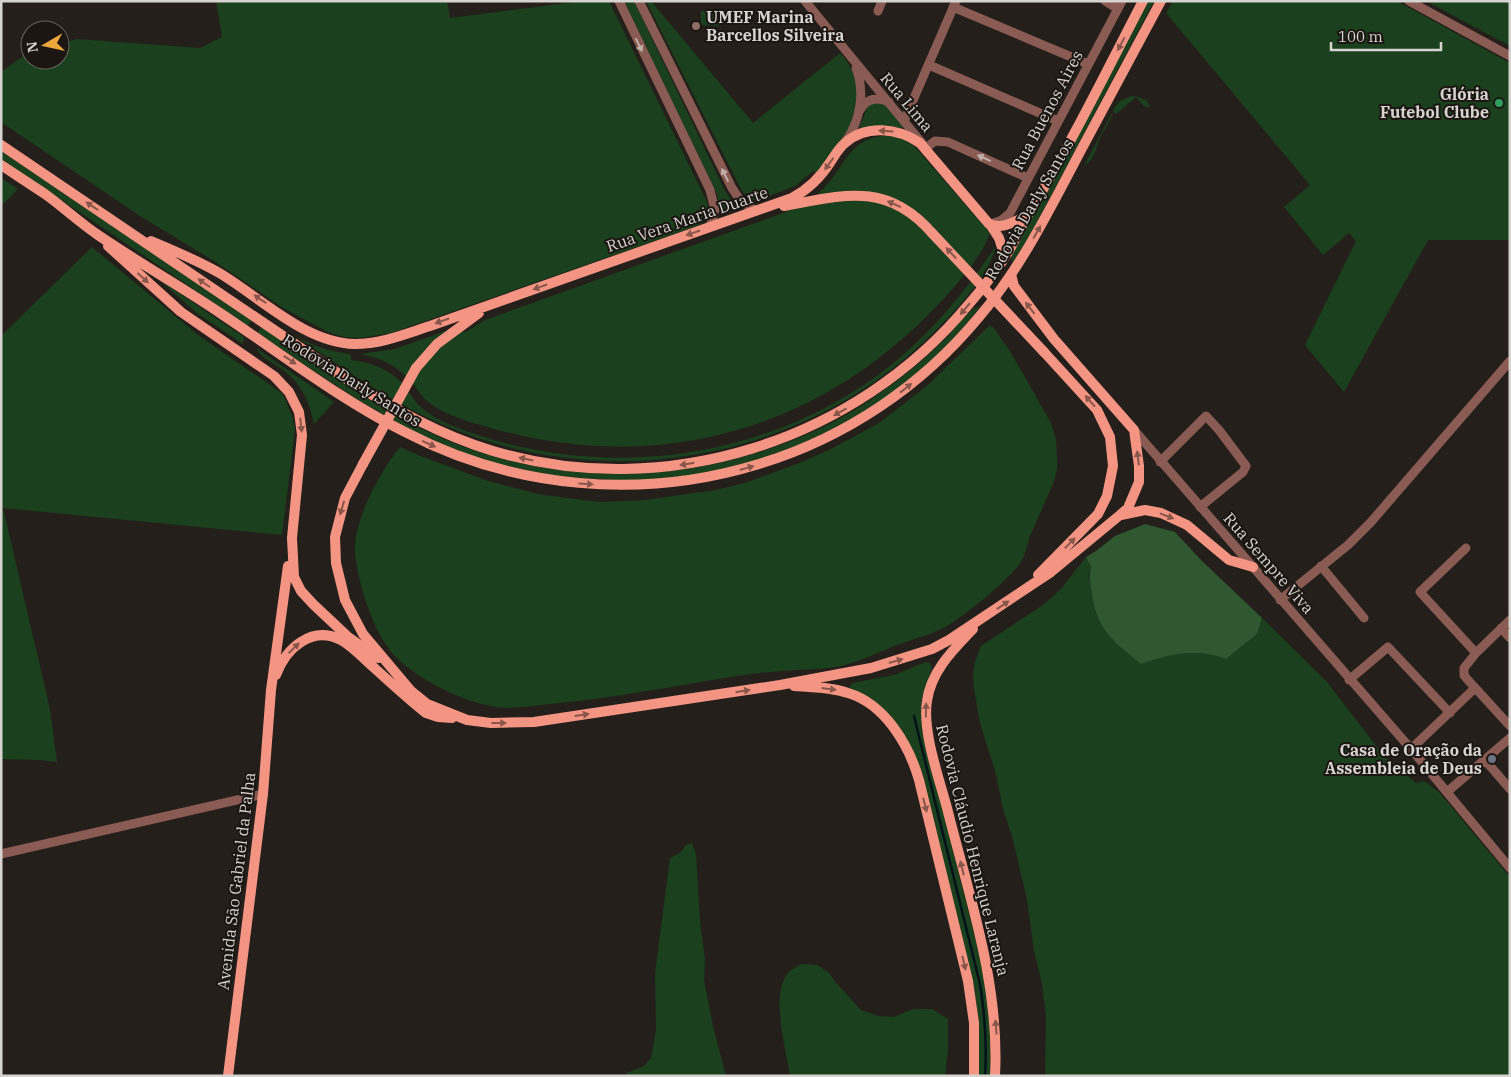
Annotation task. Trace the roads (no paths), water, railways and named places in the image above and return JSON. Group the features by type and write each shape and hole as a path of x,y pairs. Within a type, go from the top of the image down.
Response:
{"main road":[{"name":"Rodovia Darly Santos","path":"1,144 348,380 426,425 468,443 511,456 564,466 619,469 673,466 726,457 761,447 795,434 844,410 890,380 931,345 968,305 1005,256 1072,138 1143,1"},
{"name":"Rodovia Darly Santos","path":"1,165 44,193 95,233 339,393 419,440 471,461 507,471 562,482 637,485 675,482 730,472 784,456 835,433 884,404 928,369 968,330 1011,274 1062,188 1161,1"},
{"name":"Rua Vera Maria Duarte","path":"521,294 792,198 809,187 818,178 844,144 864,133 886,130 908,136 926,148"},
{"name":"Rua Lima","path":"926,148 999,238 1005,256"},
{"path":"756,211 836,196 864,195 882,199 901,207 918,218 1097,410 1110,437 1113,466 1110,486 1098,514 1024,591"},
{"path":"988,223 1003,226 1027,216"},
{"path":"95,233 121,259 181,312 253,361 285,386 297,405 301,420 302,443 292,538 293,574 301,591 312,604 347,636 388,665"},
{"path":"132,233 186,256 220,274 313,334 345,343 364,344 383,341 521,294"},
{"name":"Rua Sempre Viva","path":"1011,274 1014,286 1054,339 1134,430"},
{"path":"521,294 484,310 458,326 436,344 416,368 345,498 336,537 336,563 341,588 356,625 403,683 419,698 441,710 465,719 491,723 534,722 780,685 871,668 932,649 982,619 1051,572 1128,508 1139,482 1139,466 1134,430"},
{"path":"1120,515 1146,510 1161,513 1187,525 1229,560 1253,566"},
{"name":"Avenida São Gabriel da Palha","path":"228,1076 263,794 271,690 292,538"},
{"name":"Rodovia Cláudio Henrique Laranja","path":"982,619 939,668 929,691 926,714 933,752 990,981 996,1023 995,1076"},
{"name":"Avenida São Gabriel da Palha","path":"271,690 280,666 295,645 312,637 330,637 347,644 426,713 438,717 465,719"},
{"path":"780,685 850,693 876,709 899,733 908,748 919,780 968,981 974,1022 974,1076"}],"street":[{"path":"618,1 710,190 715,210 710,227"},
{"path":"639,1 732,188 740,200 756,211"},
{"path":"878,11 882,1"},
{"path":"1105,1 1120,5"},
{"path":"1409,1 1510,56"},
{"name":"Rua Lima","path":"808,3 854,63 926,148"},
{"path":"904,121 954,4 1088,64"},
{"name":"Rua Buenos Aires","path":"988,223 999,222 1008,215 1120,5"},
{"name":"Rua Vera Maria Duarte","path":"844,144 853,128 859,111 860,86 854,63"},
{"path":"929,65 1058,121"},
{"path":"859,111 864,104 872,99 881,99 889,102"},
{"path":"926,148 935,141 948,142 1028,178"},
{"path":"1280,600 1348,544 1371,522 1510,361"},
{"path":"1160,462 1206,416 1219,430 1246,466 1243,472 1200,506"},
{"name":"Rua Sempre Viva","path":"1134,430 1160,462 1253,566 1349,680 1411,749 1510,868"},
{"path":"1466,548 1420,592 1476,653"},
{"path":"1321,566 1364,618"},
{"path":"1510,620 1466,663 1464,671 1467,679 1510,726"},
{"path":"1501,628 1510,638"},
{"path":"1349,680 1388,647 1450,713"},
{"path":"1411,749 1475,688"},
{"path":"1447,792 1510,738"},
{"path":"1485,760 1510,788"},
{"path":"1,854 263,794"}],"waterway":[{"path":"914,716 980,984 985,1030 985,1076"}],"place":[{"name":"UMEF Marina Barcellos Silveira","path":"696,26"},
{"name":"Glória Futebol Clube","path":"1499,103"},
{"name":"Casa de Oração da Assembleia de Deus","path":"1492,759"}]}
